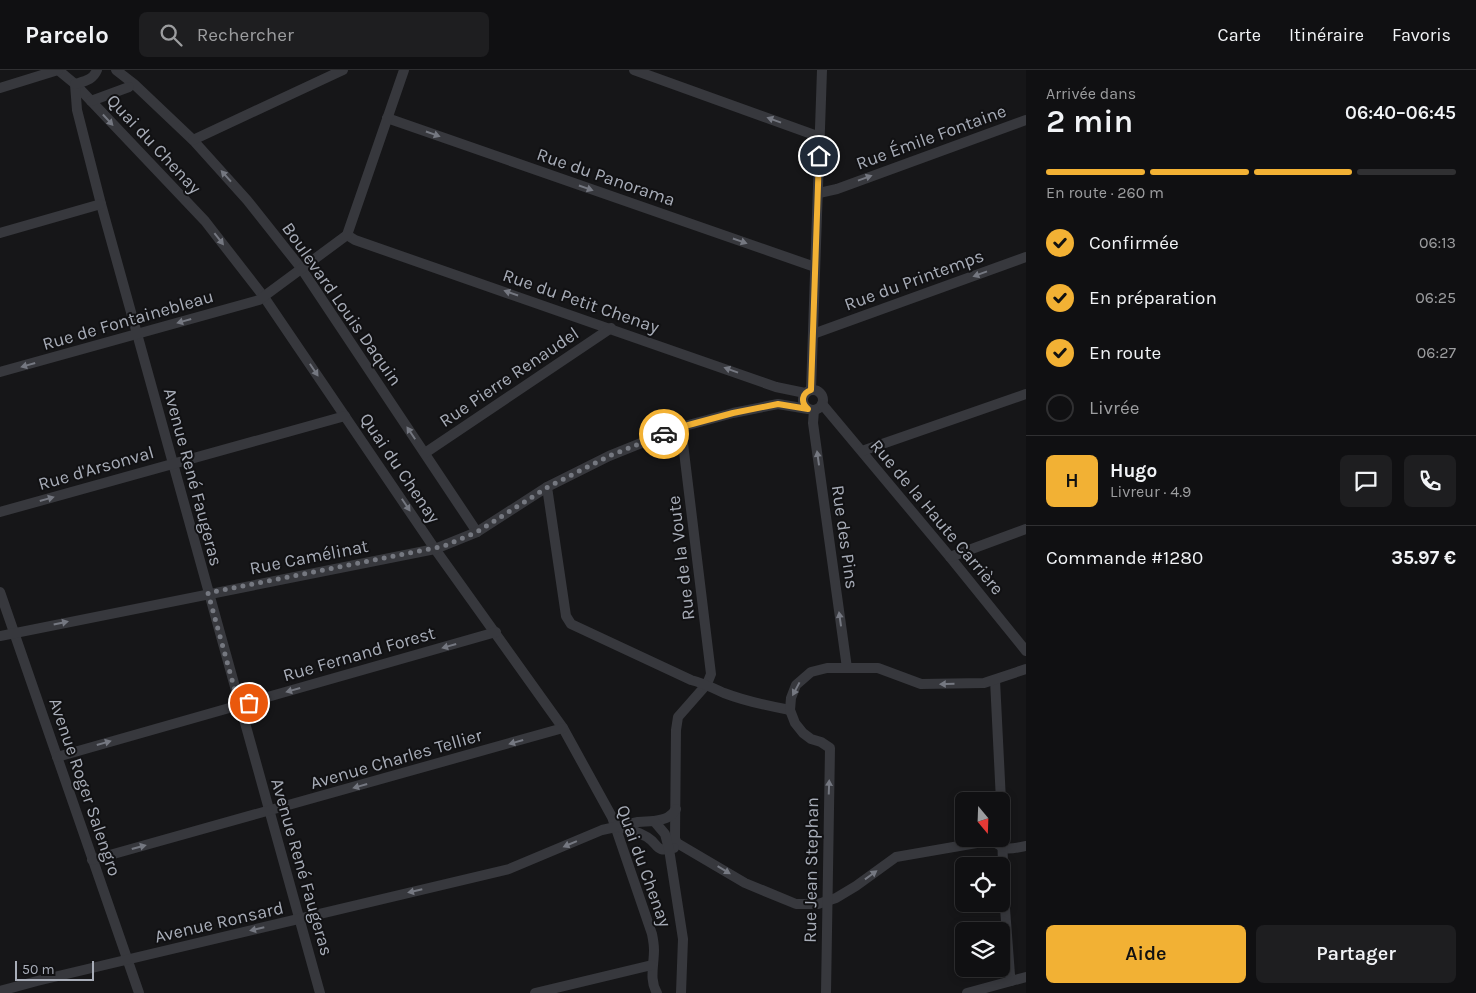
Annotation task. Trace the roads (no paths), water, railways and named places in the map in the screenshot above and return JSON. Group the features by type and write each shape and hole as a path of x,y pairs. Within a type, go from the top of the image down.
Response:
{"street":[{"path":"0,88 58,70"},
{"name":"Quai du Chenay","path":"58,70 75,84 205,221 264,297 435,549 563,728 616,826 652,934 654,952 652,965 653,987 657,993"},
{"path":"75,84 90,80 97,70"},
{"name":"Boulevard Louis Daquin","path":"116,70 134,84 193,140 247,200 301,268 477,532"},
{"path":"193,140 343,70"},
{"path":"347,235 404,70"},
{"path":"634,70 820,137"},
{"path":"808,391 813,334 822,70"},
{"name":"Avenue René Faugeras","path":"75,84 77,110 101,204 320,993"},
{"path":"91,101 129,87"},
{"name":"Rue du Panorama","path":"387,118 815,267"},
{"name":"Rue Émile Fontaine","path":"819,193 1026,120"},
{"path":"0,233 101,204"},
{"name":"Rue de Fontainebleau","path":"0,372 259,300 347,235"},
{"name":"Rue du Petit Chenay","path":"347,235 364,243 776,387 808,391"},
{"name":"Rue du Printemps","path":"813,334 1026,258"},
{"name":"Rue Pierre Renaudel","path":"425,453 611,328"},
{"path":"776,387 779,398 778,404 815,408"},
{"name":"Rue de la Haute Carrière","path":"808,391 815,390 821,394 815,408 862,451 1026,651"},
{"name":"Rue des Pins","path":"808,391 803,401 815,408 813,423 847,668"},
{"path":"862,451 1026,394"},
{"name":"Rue Camélinat","path":"0,636 435,549 477,532 548,487 609,456 681,427 733,413 778,404"},
{"name":"Rue d'Arsonval","path":"0,512 345,416"},
{"name":"Rue de la Voute","path":"681,427 711,674 707,684"},
{"path":"548,487 566,613 571,624 691,680 707,684 740,698 790,710 791,698 796,685 810,672 827,668 878,668 921,684 984,683 1026,669"},
{"path":"950,557 1026,529"},
{"name":"Avenue Roger Salengro","path":"0,592 139,993"},
{"name":"Rue Fernand Forest","path":"57,757 496,632"},
{"path":"995,680 1001,792"},
{"path":"707,684 678,716 676,730 675,840 682,846 746,883 796,904 818,904 826,901 856,886 896,857 955,847"},
{"name":"Rue Jean Stephan","path":"790,710 795,723 803,732 811,739 821,742 830,748 826,901 826,993"},
{"name":"Avenue Charles Tellier","path":"92,860 563,728"},
{"name":"Avenue Ronsard","path":"0,991 509,869 602,830 638,822 664,820 672,816 676,809"},
{"path":"654,821 665,834 669,849 682,939 681,993"},
{"path":"616,826 633,830 648,838 658,848 663,850 682,846"},
{"path":"1011,981 1004,895 1004,848 1012,849 1026,846"},
{"path":"535,993 652,965"},
{"path":"967,993 1026,977"}]}
